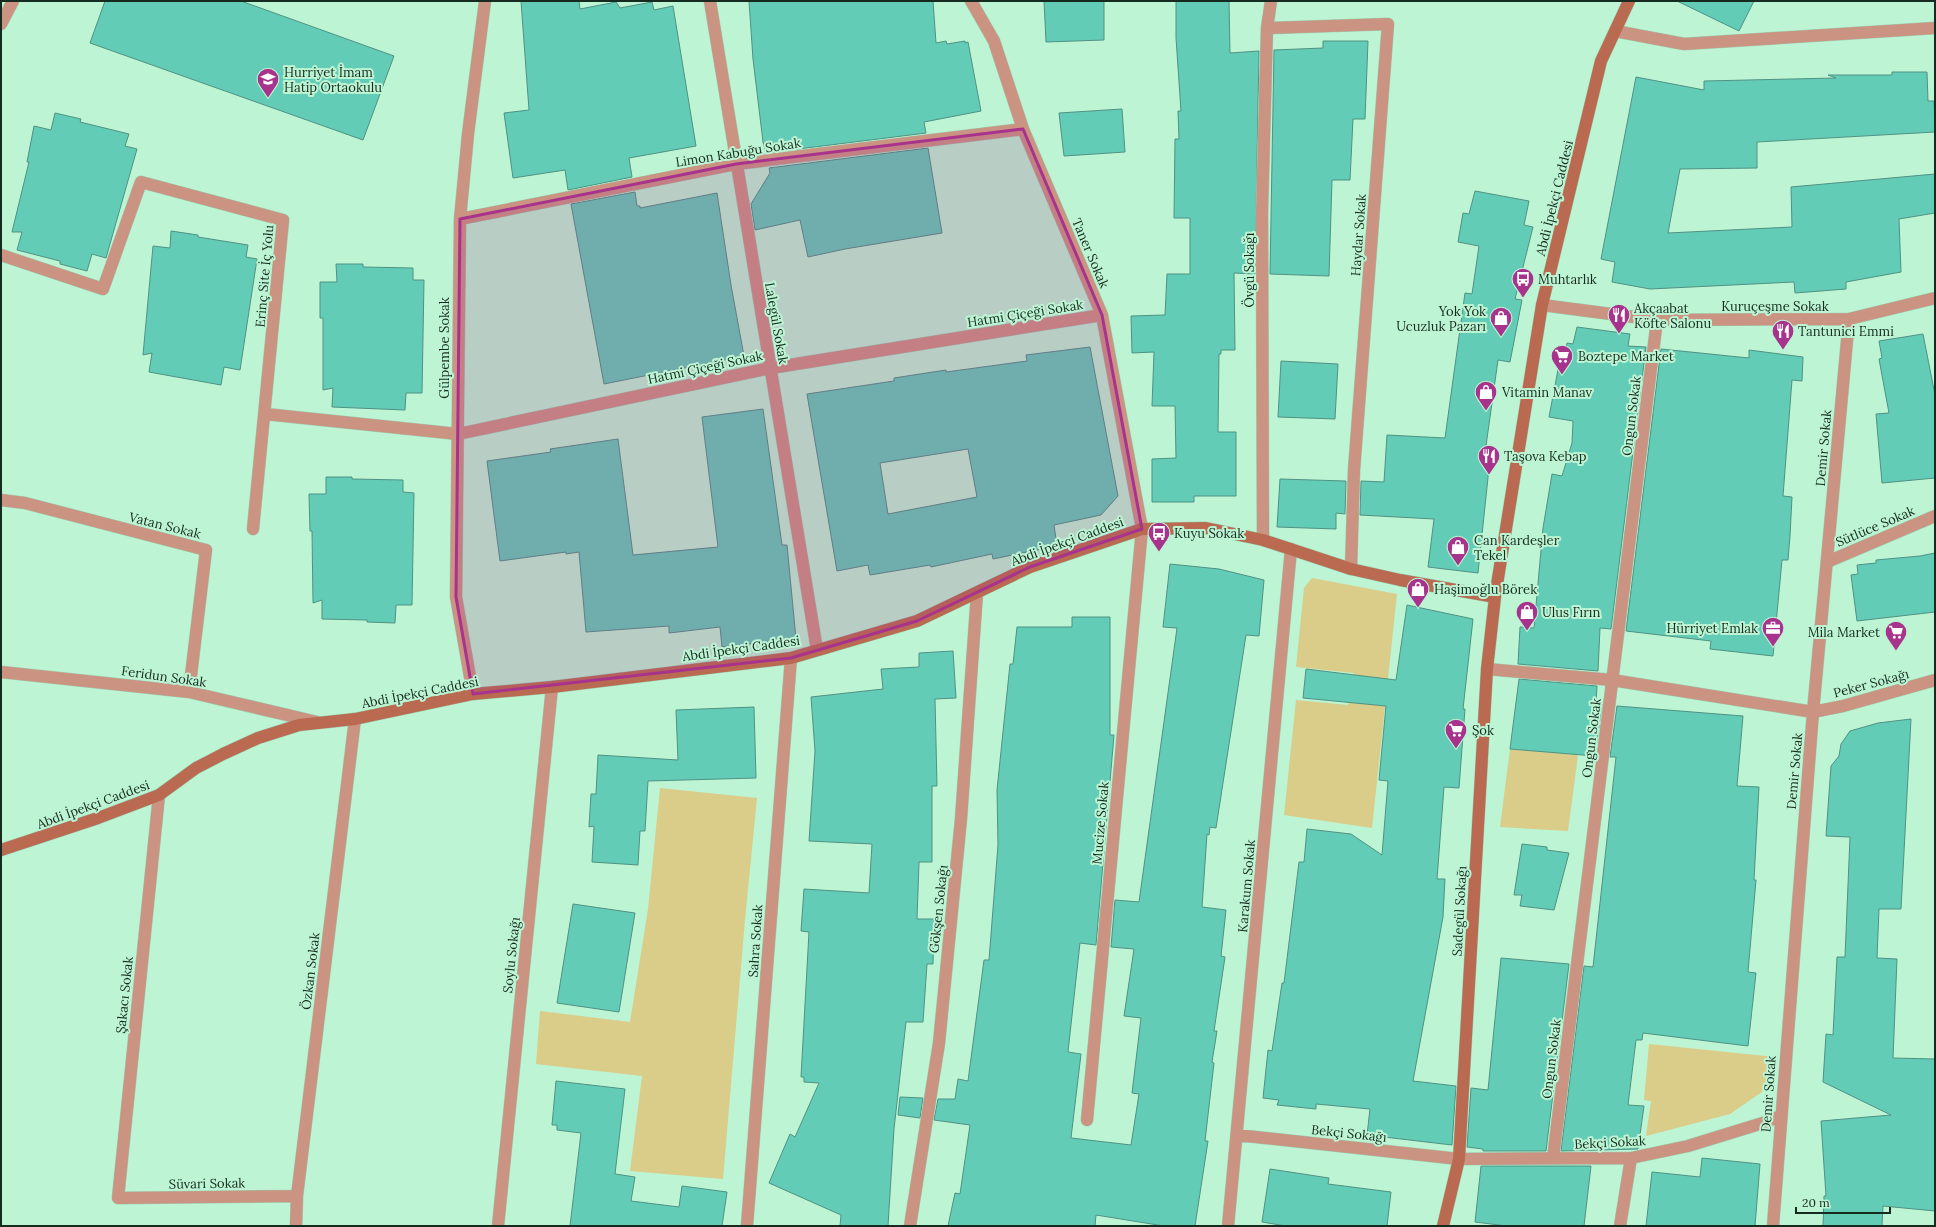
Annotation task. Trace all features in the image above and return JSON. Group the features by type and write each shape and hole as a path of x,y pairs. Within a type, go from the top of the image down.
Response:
{"street":[{"path":"1,24 13,1"},
{"name":"Gülpembe Sokak","path":"473,694 456,597 460,219 468,134 485,1"},
{"name":"Lalegül Sokak","path":"710,1 817,650"},
{"name":"Taner Sokak","path":"971,1 994,42 1023,128 1102,315 1142,529"},
{"name":"Övgü Sokağı","path":"1263,540 1262,212 1267,28 1271,1"},
{"name":"Abdi İpekçi Caddesi","path":"1,850 98,818 159,795 196,768 251,741 299,724 355,719 473,694 552,687 792,658 917,621 1030,567 1142,529 1206,528 1263,540 1351,569 1400,580 1495,597 1542,304 1601,61 1629,1"},
{"name":"Haydar Sokak","path":"1267,28 1388,24 1354,470 1351,569"},
{"path":"1615,31 1684,44 1935,28"},
{"name":"Limon Kabuğu Sokak","path":"460,219 736,164 1023,128"},
{"name":"Erinç Site İç Yolu","path":"1,255 103,290 141,182 283,220 265,414"},
{"name":"Kuruçeşme Sokak","path":"1542,304 1657,320 1849,319 1935,298"},
{"name":"Hatmi Çiçeği Sokak","path":"458,434 771,368 1102,315"},
{"name":"Demir Sokak","path":"1773,1226 1777,1196 1780,1116 1813,712 1849,319"},
{"name":"Ongun Sokak","path":"1553,1158 1657,320"},
{"path":"253,529 265,414 458,434"},
{"name":"Vatan Sokak","path":"1,500 25,503 206,550 189,692"},
{"name":"Sütlüce Sokak","path":"1827,562 1935,516"},
{"name":"Mucize Sokak","path":"1087,1120 1142,529"},
{"name":"Karakum Sokak","path":"1228,1226 1290,549"},
{"name":"Gökşen Sokağı","path":"910,1226 939,1043 961,819 977,593"},
{"name":"Sadegül Sokağı","path":"1443,1226 1458,1159 1487,669 1495,597"},
{"name":"Sahra Sokak","path":"747,1226 792,658"},
{"path":"1487,669 1612,680 1813,712"},
{"name":"Feridun Sokak","path":"1,672 189,692 320,723"},
{"name":"Peker Sokağı","path":"1813,712 1843,706 1935,680"},
{"name":"Soylu Sokağı","path":"498,1226 552,687"},
{"name":"Özkan Sokak","path":"296,1226 297,1196 355,719"},
{"name":"Şakacı Sokak","path":"118,1198 159,795"},
{"name":"Bekçi Sokak","path":"1458,1159 1631,1158 1688,1146 1766,1122 1780,1116"},
{"name":"Bekçi Sokağı","path":"1237,1135 1458,1159"},
{"path":"1620,1226 1631,1158"},
{"name":"Süvari Sokak","path":"118,1198 297,1196"}],"highlighted area":[{"path":"1023,129 1102,315 1142,529 1030,567 917,621 791,658 473,694 456,597 460,219 736,164"}],"shaded area":[{"path":"1312,578 1397,594 1372,828 1284,815 1296,700 1348,705 1354,673 1296,667 1304,588"},
{"path":"1510,749 1578,755 1568,831 1500,827"},
{"path":"660,788 757,798 723,1179 630,1171 642,1076 536,1064 540,1011 630,1022 648,909"},
{"path":"1649,1044 1775,1057 1762,1092 1730,1114 1646,1136 1651,1101 1644,1100"}],"building":[{"path":"105,1 241,1 394,56 363,140 90,43"},
{"path":"521,1 579,1 580,9 616,2 620,8 652,2 654,10 673,6 696,146 629,158 632,177 568,190 565,170 513,178 504,113 529,110"},
{"path":"749,1 933,1 936,43 946,41 947,44 965,41 965,43 968,42 981,111 924,122 926,133 766,153 763,142 753,59"},
{"path":"1044,1 1104,1 1104,40 1046,42"},
{"path":"1176,1 1229,1 1230,53 1259,51 1255,274 1234,273 1235,350 1221,350 1221,354 1219,354 1218,432 1236,432 1236,496 1194,496 1194,502 1152,502 1152,459 1176,458 1175,406 1152,406 1154,352 1132,353 1131,316 1165,315 1167,274 1190,274 1190,218 1174,218 1175,139 1179,139 1178,111 1181,111 1176,38"},
{"path":"1677,1 1754,1 1739,31"},
{"path":"1323,41 1368,41 1365,119 1353,119 1350,180 1332,180 1329,276 1270,274 1274,50 1323,48"},
{"path":"1892,72 1927,72 1928,101 1934,101 1935,132 1757,142 1757,168 1680,169 1668,233 1792,227 1791,187 1935,174 1935,213 1899,219 1901,272 1846,282 1846,289 1795,293 1794,282 1650,289 1612,282 1615,262 1601,259 1636,77 1704,90 1704,81 1836,78 1828,75 1892,75"},
{"path":"1122,109 1125,152 1064,156 1059,113"},
{"path":"55,113 81,119 80,122 129,134 125,146 137,149 106,258 92,254 87,271 60,264 60,261 17,250 22,232 12,232 29,162 27,162 34,126 51,130"},
{"path":"928,148 942,233 845,249 808,257 800,220 755,230 751,204 770,173 769,168"},
{"path":"1475,191 1529,201 1524,225 1533,227 1515,299 1522,300 1510,362 1498,360 1483,467 1489,468 1478,573 1428,567 1434,519 1360,515 1361,481 1384,482 1387,435 1445,438 1465,293 1472,294 1479,246 1458,242 1463,213 1469,214"},
{"path":"635,192 637,206 640,206 640,208 717,193 731,285 744,356 604,384 571,204"},
{"path":"171,231 248,245 246,257 257,259 240,370 224,367 221,385 149,372 152,353 143,355 153,246 170,248"},
{"path":"336,264 363,264 363,267 413,268 413,280 424,280 422,393 406,393 405,410 332,407 333,388 323,390 323,318 320,318 320,282 337,282"},
{"path":"1577,327 1630,334 1628,346 1646,347 1611,629 1600,628 1598,671 1518,664 1520,627 1534,628 1543,528 1552,474 1562,476 1572,443 1573,421 1549,417 1561,354 1565,355 1567,343 1573,344"},
{"path":"1923,334 1935,395 1935,478 1882,483 1876,414 1889,413 1879,359 1882,358 1879,341"},
{"path":"1090,347 1118,496 1101,515 1054,525 1057,546 993,559 992,554 931,567 930,565 870,575 868,565 837,571 807,394 894,381 894,378 946,370 946,372 1027,361 1026,355","holes":["968,449 977,497 888,514 880,463"]},
{"path":"1661,349 1749,358 1749,350 1803,357 1802,381 1792,380 1783,496 1792,497 1790,536 1788,560 1782,560 1773,656 1710,649 1711,641 1626,631"},
{"path":"1281,361 1338,364 1335,419 1278,417"},
{"path":"763,409 782,545 787,545 796,639 722,647 720,627 669,633 669,626 586,632 579,552 566,554 566,552 500,561 487,461 551,452 550,449 618,439 633,555 718,547 702,417"},
{"path":"326,477 403,480 403,492 414,493 412,605 396,605 395,623 367,622 367,620 322,619 322,600 313,603 312,531 310,531 309,494 326,494"},
{"path":"1280,479 1346,481 1345,514 1336,513 1336,529 1277,527"},
{"path":"1935,553 1935,612 1857,621 1851,575 1858,574 1857,565 1876,563 1876,560 1920,556"},
{"path":"1170,564 1219,569 1264,580 1259,636 1246,635 1216,828 1210,827 1209,835 1207,834 1202,907 1226,910 1221,956 1225,957 1214,1031 1217,1031 1212,1062 1214,1063 1205,1141 1208,1141 1195,1226 1164,1226 1096,1215 1095,1226 948,1226 955,1193 960,1194 970,1125 934,1120 938,1099 955,1099 958,1079 968,1081 984,960 989,960 998,845 997,790 1010,664 1013,664 1017,627 1072,627 1072,617 1110,617 1110,735 1114,735 1096,945 1080,943 1068,1052 1081,1054 1071,1138 1131,1145 1139,1094 1132,1093 1141,1018 1124,1016 1134,949 1111,947 1115,900 1139,902 1177,628 1163,627"},
{"path":"1407,605 1473,619 1463,709 1465,709 1459,788 1444,787 1437,879 1445,879 1443,917 1413,1081 1456,1086 1452,1145 1367,1135 1370,1109 1316,1104 1316,1109 1277,1105 1279,1100 1263,1098 1268,1050 1272,1051 1282,983 1284,983 1299,862 1304,862 1307,829 1351,834 1382,855 1388,781 1379,780 1386,706 1303,698 1306,669 1396,680"},
{"path":"953,651 956,698 935,699 937,786 932,786 932,862 919,862 917,919 934,919 933,964 927,964 923,1022 906,1022 894,1129 888,1226 840,1226 841,1215 769,1183 790,1134 795,1137 819,1083 804,1082 804,1077 801,1077 809,932 801,931 804,889 869,893 872,844 809,841 815,751 811,697 883,689 881,669 919,667 919,653"},
{"path":"1519,679 1597,686 1596,704 1602,704 1595,756 1510,749"},
{"path":"1617,706 1743,716 1737,786 1759,787 1754,880 1756,880 1748,972 1756,973 1748,1046 1643,1033 1642,1040 1636,1040 1628,1105 1644,1106 1638,1149 1561,1151 1584,966 1593,967 1616,757 1610,757"},
{"path":"754,707 756,778 648,781 645,831 640,831 638,865 592,862 594,826 589,827 591,794 596,794 598,755 678,760 676,710"},
{"path":"1911,719 1901,909 1879,909 1877,958 1897,959 1893,1058 1935,1059 1935,1211 1883,1206 1882,1226 1823,1226 1824,1196 1826,1196 1821,1121 1891,1115 1823,1082 1826,1034 1833,1035 1837,957 1845,957 1850,837 1826,836 1831,766 1839,756 1841,744 1850,731 1878,723"},
{"path":"1522,844 1547,847 1547,850 1569,853 1554,910 1520,906 1522,895 1514,895"},
{"path":"573,904 635,913 619,1012 557,1003"},
{"path":"1501,958 1569,964 1546,1151 1483,1151 1483,1149 1467,1147 1471,1088 1488,1090"},
{"path":"556,1081 625,1089 615,1174 635,1177 631,1201 679,1207 682,1186 727,1192 722,1226 570,1226 581,1133 557,1130 557,1125 552,1125"},
{"path":"900,1097 923,1098 920,1118 898,1115"},
{"path":"1702,1158 1760,1164 1755,1226 1646,1226 1652,1172 1700,1177"},
{"path":"1481,1166 1591,1166 1584,1226 1507,1226 1475,1222"},
{"path":"1270,1169 1329,1178 1328,1184 1391,1192 1387,1226 1286,1226 1262,1222"}],"place":[{"name":"Hurriyet İmam Hatip Ortaokulu","path":"268,98"},
{"name":"Muhtarlık","path":"1523,298"},
{"name":"Akçaabat Köfte Salonu","path":"1619,334"},
{"name":"Yok Yok Ucuzluk Pazarı","path":"1501,338"},
{"name":"Tantunici Emmi","path":"1783,350"},
{"name":"Boztepe Market","path":"1562,376"},
{"name":"Vitamin Manav","path":"1486,412"},
{"name":"Taşova Kebap","path":"1489,476"},
{"name":"Kuyu Sokak","path":"1159,552"},
{"name":"Can Kardeşler Tekel","path":"1458,566"},
{"name":"Haşimoğlu Börek","path":"1418,608"},
{"name":"Ulus Fırın","path":"1527,632"},
{"name":"Hürriyet Emlak","path":"1773,648"},
{"name":"Mila Market","path":"1896,652"},
{"name":"Şok","path":"1456,750"}]}
